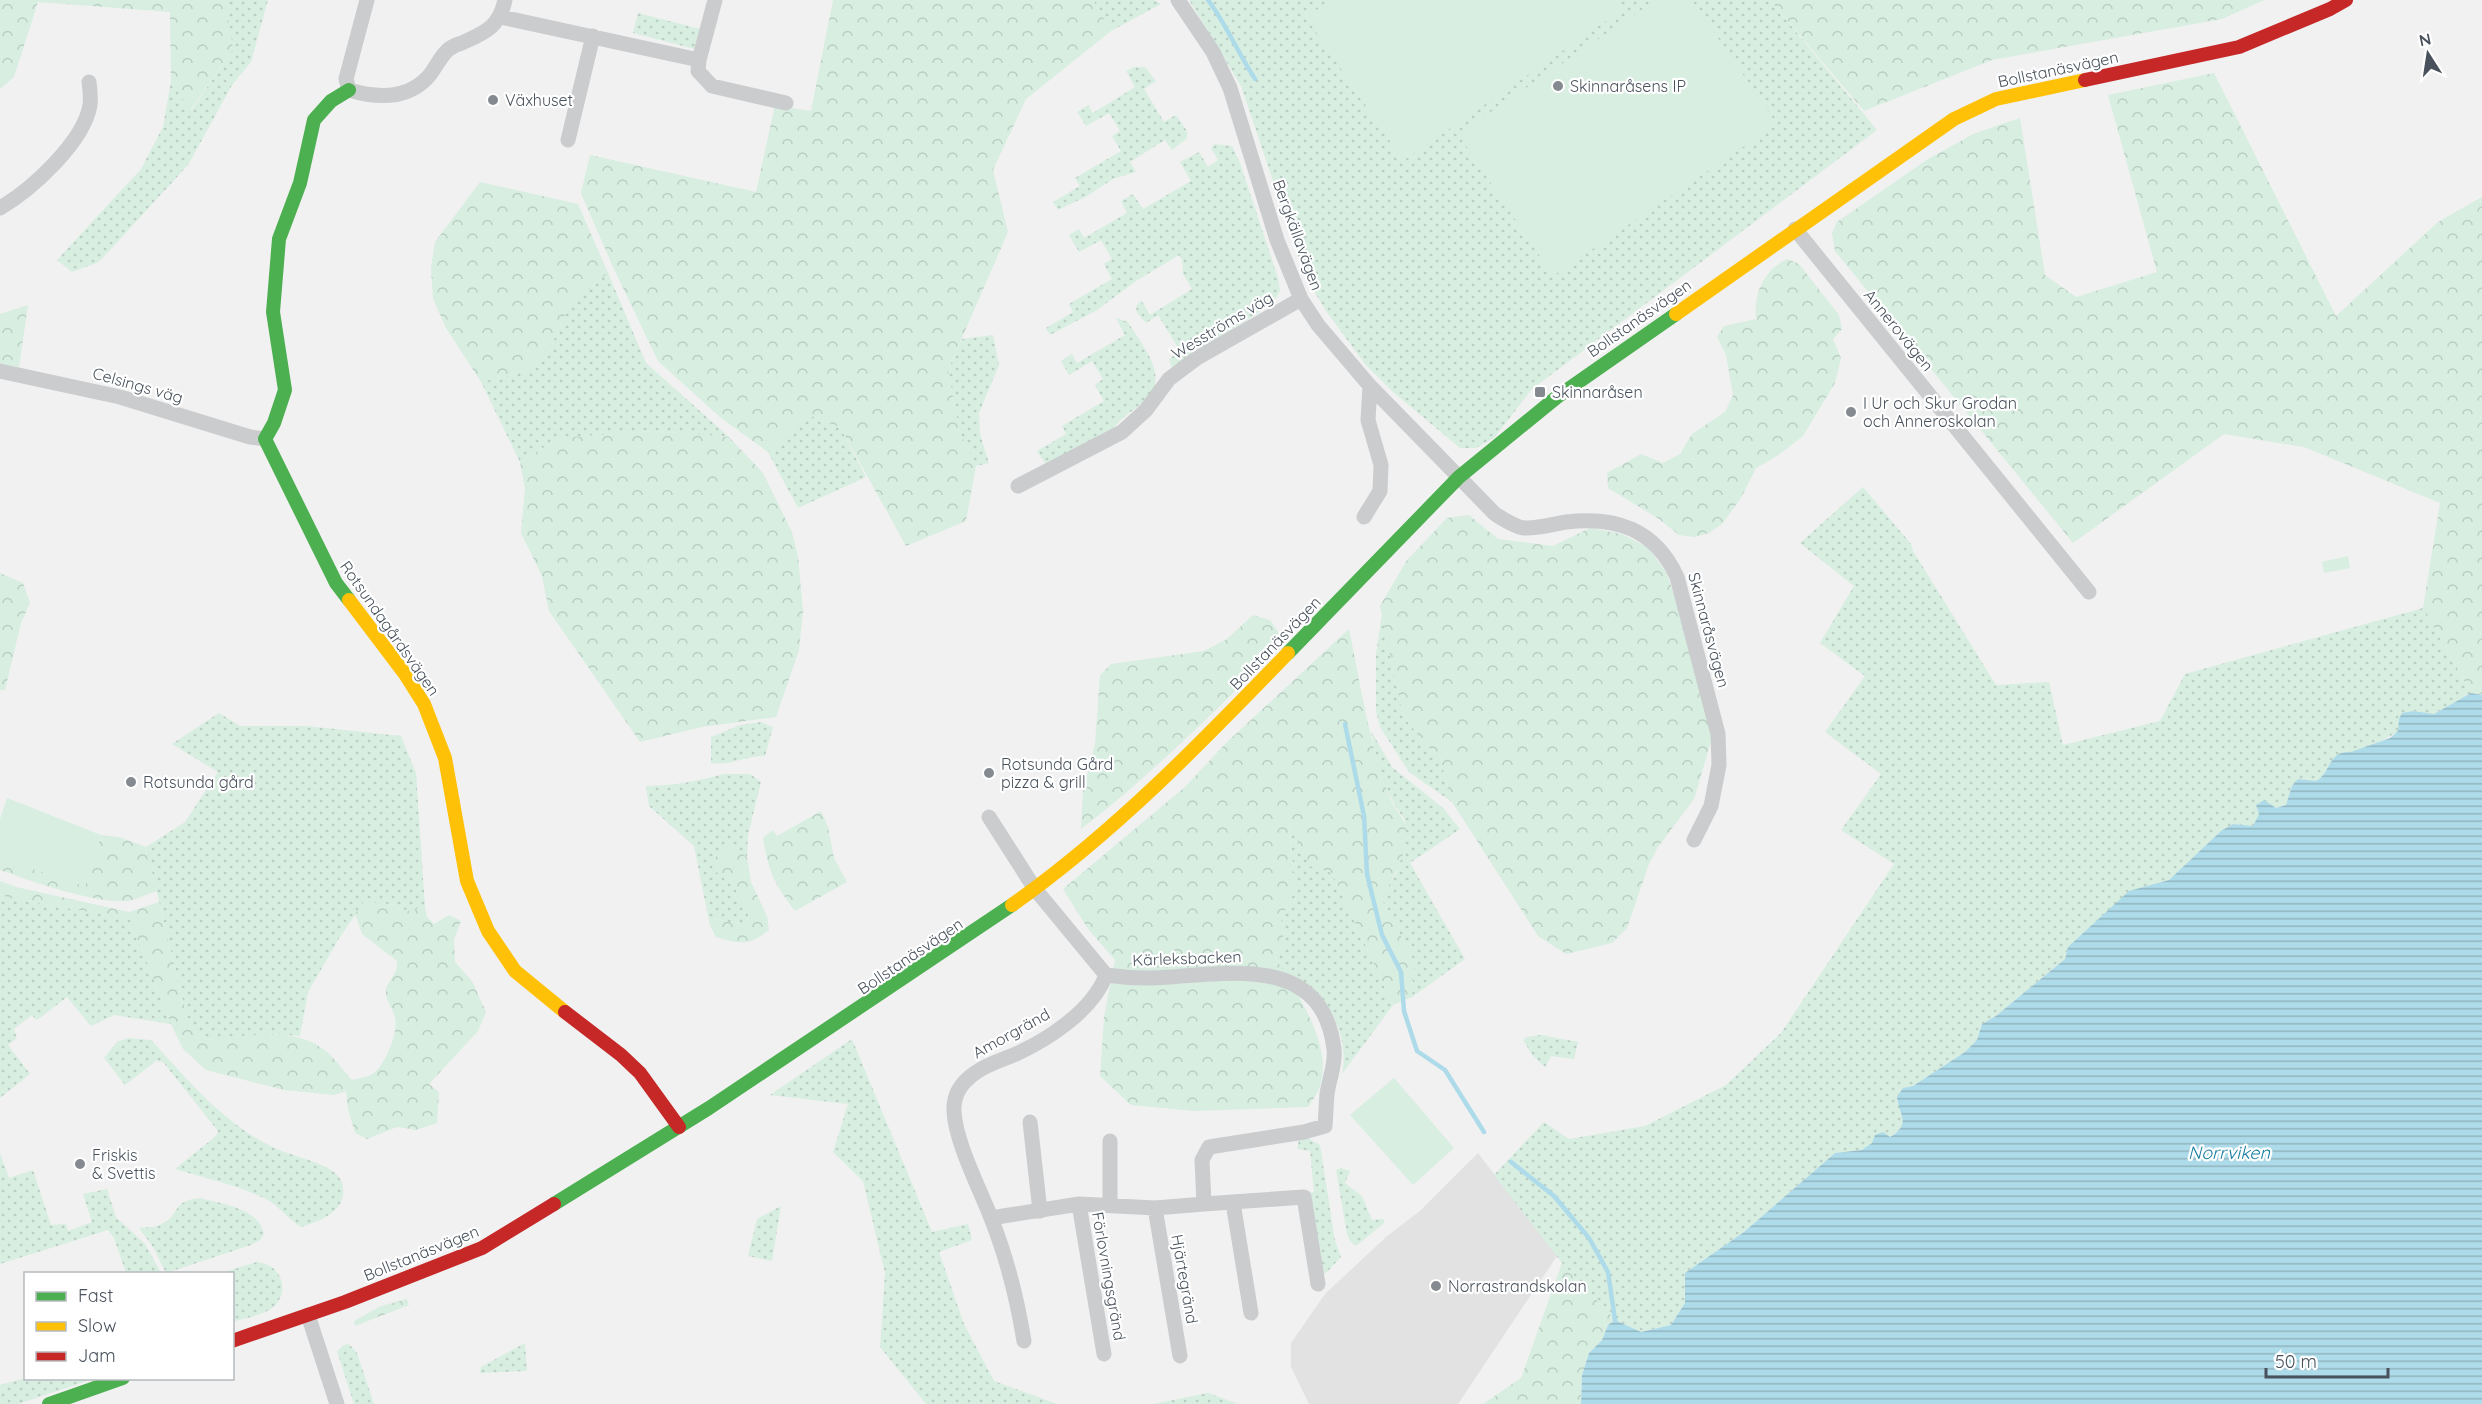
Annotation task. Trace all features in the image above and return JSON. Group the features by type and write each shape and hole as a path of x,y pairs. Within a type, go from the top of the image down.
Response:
{"street":[{"path":"349,90 346,80 368,0"},
{"path":"265,439 274,423 285,390 273,312 279,239 300,183 314,120 331,101 349,90 365,95 391,96 410,92 427,79 450,48 486,32 501,16 505,0"},
{"path":"715,0 698,71 712,86 786,103"},
{"name":"Bergkällavägen","path":"1178,0 1212,52 1230,88 1277,240 1301,298 1318,325 1370,386 1460,477"},
{"name":"Bollstanäsvägen","path":"234,1340 308,1315 482,1248 679,1127 878,999 1035,889 1153,789 1460,477 1557,397 1954,119 1996,99 2239,47 2330,9 2346,0"},
{"path":"501,16 699,60"},
{"path":"568,140 593,36"},
{"path":"0,208 39,179 79,131 90,107 89,82"},
{"name":"Annerovägen","path":"1795,229 2089,592"},
{"name":"Wesströms väg","path":"1018,486 1122,432 1146,410 1169,379 1197,358 1301,298"},
{"name":"Celsings väg","path":"0,370 120,397 250,437 265,439"},
{"path":"1364,517 1380,492 1381,465 1368,420 1370,386"},
{"name":"Rotsundagårdsvägen","path":"265,439 336,583 405,674 424,704 445,758 467,881 488,931 515,971 531,986 621,1055 640,1073 655,1090 679,1127"},
{"name":"Skinnaråsvägen","path":"1460,477 1495,514 1522,528 1596,520 1627,526 1653,541 1669,560 1677,577 1718,734 1719,765 1711,806 1694,840"},
{"path":"989,817 1035,889 1106,975"},
{"name":"Kärleksbacken","path":"1106,975 1130,979 1229,972 1279,978 1310,994 1326,1016 1334,1052 1327,1094 1326,1126 1304,1132 1209,1147 1202,1160 1204,1204"},
{"name":"Amorgränd","path":"1024,1341 1016,1292 956,1123 954,1102 957,1092 975,1073 987,1065 1017,1053 1087,1007 1100,990 1106,975"},
{"path":"1030,1122 1040,1211"},
{"path":"1110,1141 1110,1206"},
{"path":"991,1218 1079,1204 1155,1208 1304,1197 1318,1284"},
{"path":"1233,1203 1251,1313"},
{"name":"Förlovningsgränd","path":"1079,1204 1104,1354"},
{"name":"Hjärtegränd","path":"1155,1208 1180,1356"},
{"path":"308,1315 337,1404"},
{"path":"49,1404 117,1380"}],"shaded area":[{"name":"Norrastrandskolan","path":"1478,1153 1557,1256 1458,1404 1309,1404 1291,1367 1291,1343 1325,1294 1386,1237 1421,1210"}],"green space":[{"path":"0,0 225,0 233,49 190,111 171,81 170,12 38,2 14,77 0,89"},
{"path":"225,0 268,0 251,62 232,85 188,165 99,262 72,272 57,260 141,169 163,127 171,81 191,111 233,49"},
{"path":"833,0 1093,0 1111,31 1026,99 993,170 1008,232 948,370 960,433 976,466 966,521 906,546 840,427 806,414 768,452 721,418 658,361 581,193 590,155 756,192 775,105 811,111"},
{"path":"1093,0 1154,0 1161,4 1111,31"},
{"path":"1189,0 1770,0 1877,130 1532,389 1494,438 1476,448 1460,448 1393,392 1365,364 1326,311 1305,276 1241,86"},
{"path":"1331,0 1615,0 1622,10 1403,161 1306,17"},
{"path":"1656,0 1692,0 1777,124 1553,276 1458,134"},
{"path":"1770,0 2264,0 2222,19 1992,60 1864,111"},
{"path":"638,13 700,29 695,49 633,33"},
{"path":"1134,67 1145,67 1156,81 1144,89 1164,122 1176,115 1187,131 1187,138 1172,150 1165,140 1130,162 1136,172 1113,179 1087,196 1058,210 1053,202 1080,186 1075,178 1121,151 1112,136 1120,131 1109,113 1086,126 1077,112 1088,105 1093,113 1135,87 1126,71"},
{"path":"2214,73 2336,316 2438,222 2482,197 2482,695 2471,693 2423,608 2440,503 2304,447 2224,434 2073,543 1835,251 1832,233 1837,222 1928,159 1973,134 2020,118 2045,275 2076,297 2157,272 2108,95"},
{"path":"1215,144 1232,146 1240,163 1278,278 1280,291 1272,304 1172,368 1169,359 1180,351 1158,315 1146,323 1137,313 1136,307 1141,300 1150,315 1192,289 1183,274 1182,260 1179,255 1136,281 1097,310 1050,335 1046,328 1073,312 1069,304 1112,279 1104,264 1112,259 1101,240 1079,252 1069,235 1079,229 1084,238 1127,213 1121,201 1133,194 1143,209 1191,181 1180,162 1199,152 1208,167 1218,160 1211,148"},
{"path":"480,182 578,204 608,273 569,306 553,342 526,371 481,382 446,328 433,299 431,268 435,242"},
{"path":"1787,259 1799,264 1839,315 1842,329 1833,339 1841,358 1835,383 1803,436 1777,456 1756,468 1741,498 1722,524 1709,533 1695,537 1679,535 1659,519 1608,488 1607,473 1641,454 1663,463 1680,454 1692,434 1725,412 1733,395 1726,355 1717,337 1724,326 1756,319 1758,292 1766,276"},
{"path":"608,273 646,363 729,437 654,431 559,438 520,462 481,382 526,371 553,342 569,306"},
{"path":"28,305 19,367 0,364 0,314"},
{"path":"1116,318 1128,322 1146,350 1155,371 1156,381 1153,391 1115,427 1071,452 1045,463 1037,451 1066,434 1062,426 1104,401 1095,385 1103,379 1092,361 1069,375 1061,361 1072,354 1077,363 1125,335"},
{"path":"993,335 999,365 979,413 980,434 989,463 976,466 960,433 948,370 962,339"},
{"path":"806,414 840,427 866,477 798,508 768,452"},
{"path":"654,431 729,437 763,473 792,532 798,556 803,611 799,650 776,717 702,727 640,742 549,611 542,576 521,533 525,489 520,462 559,438"},
{"path":"1863,487 1911,544 1913,551 1996,685 2049,682 2063,745 2160,721 2185,674 2423,608 2471,693 2434,714 2413,711 2399,719 2398,731 2394,734 2362,749 2342,753 2332,761 2318,780 2313,782 2301,779 2292,786 2286,805 2276,808 2264,801 2256,805 2259,814 2253,826 2233,824 2218,834 2169,880 2142,887 2065,959 1996,1016 1982,1024 1977,1040 1965,1052 1913,1086 1903,1088 1897,1102 1903,1112 1902,1127 1897,1133 1862,1150 1835,1153 1744,1232 1685,1273 1685,1303 1671,1325 1641,1332 1615,1320 1562,1263 1494,1175 1544,1122 1569,1139 1645,1126 1726,1085 1781,1033 1894,864 1841,830 1881,774 1825,732 1865,676 1820,643 1854,586 1800,543"},
{"path":"1469,515 1498,539 1553,546 1590,528 1622,534 1649,548 1667,574 1681,615 1713,735 1694,799 1658,847 1649,864 1627,928 1612,943 1566,954 1538,936 1452,802 1440,757 1429,748 1403,716 1380,606 1407,560 1447,518"},
{"path":"2348,556 2350,568 2324,573 2322,562"},
{"path":"0,573 23,583 30,603 21,623 5,690 0,690"},
{"path":"1382,614 1403,716 1429,748 1440,757 1452,802 1409,772 1380,727 1376,711 1376,654"},
{"path":"1253,615 1270,620 1281,636 1269,656 1169,754 1081,829 1083,791 1095,744 1100,675 1111,664 1204,651 1227,639"},
{"path":"1349,629 1376,757 1390,798 1405,826 1406,839 1403,855 1381,898 1414,961 1412,997 1393,1005 1332,873 1310,866 1289,824 1295,891 1281,918 1284,946 1275,957 1302,1002 1317,1035 1323,1069 1316,1094 1308,1107 1194,1111 1131,1105 1100,1076 1104,1017 1115,960 1088,929 1063,889 1185,787 1226,743"},
{"path":"219,713 240,726 306,726 401,736 416,773 425,907 408,911 388,904 364,902 338,940 308,992 300,1036 275,1034 206,1040 189,1026 146,847 185,822 218,772 172,744"},
{"path":"761,722 773,727 765,756 718,764 711,763 711,737 740,725"},
{"path":"1371,731 1392,767 1443,808 1460,829 1410,863 1465,959 1412,997 1414,961 1381,898 1397,872 1405,820 1382,778"},
{"path":"724,774 750,774 761,782 748,835 747,857 730,846 723,878 737,888 735,898 749,911 746,923 714,919 710,926 694,846 649,806 646,786 685,783"},
{"path":"7,798 101,835 85,886 0,858 0,819"},
{"path":"821,811 828,827 834,858 847,882 795,911 773,877 763,838 773,830 777,836"},
{"path":"1289,822 1310,866 1332,873 1393,1005 1342,1074 1344,1062 1341,1036 1331,1012 1315,991 1305,983 1284,973 1275,956 1284,946 1281,918 1295,891"},
{"path":"101,835 119,837 146,847 157,891 126,901 98,899 63,891 0,870 0,858 85,886"},
{"path":"730,846 747,857 751,882 767,916 769,930 750,941 737,942 716,937 710,926 714,919 740,924 747,922 749,911 735,898 737,888 712,869 717,854"},
{"path":"0,881 16,887 129,912 159,902 189,1026 206,1040 269,1034 299,1038 314,1043 327,1052 352,1080 369,1076 379,1068 391,1046 396,1023 386,991 396,970 397,961 362,934 355,914 364,901 388,904 408,911 425,907 427,917 434,924 449,915 461,921 454,940 455,962 472,981 486,1012 478,1031 429,1084 439,1092 437,1123 416,1130 397,1127 367,1139 355,1133 348,1109 346,1091 334,1095 284,1090 206,1070 183,1049 130,919 9,898 0,894"},
{"path":"0,894 9,898 130,919 171,1024 114,1015 91,1026 67,997 40,1018 36,1020 32,1015 14,1029 17,1038 8,1045 30,1074 0,1098"},
{"path":"1541,1035 1578,1042 1574,1059 1551,1056 1545,1067 1533,1056 1523,1040 1527,1037"},
{"path":"128,1038 151,1040 209,1102 242,1129 279,1150 315,1162 333,1171 342,1183 342,1200 338,1207 325,1218 301,1227 274,1204 254,1193 175,1169 216,1136 218,1131 163,1062 156,1061 125,1085 104,1058 117,1042"},
{"path":"852,1039 932,1232 968,1224 972,1240 939,1252 964,1324 994,1381 1057,1404 926,1404 880,1347 885,1273 863,1181 833,1152 848,1104 770,1095"},
{"path":"1394,1078 1454,1148 1413,1185 1350,1115"},
{"path":"1305,1137 1320,1145 1335,1241 1341,1257 1326,1273 1322,1274 1308,1193 1314,1192 1310,1151 1297,1149 1299,1139"},
{"path":"0,1153 9,1178 33,1170 51,1225 66,1224 68,1231 92,1222 83,1194 107,1189 116,1217 145,1244 160,1272 126,1272 114,1238 108,1230 0,1264"},
{"path":"1341,1168 1350,1171 1345,1183 1362,1196 1372,1220 1384,1219 1384,1223 1356,1246 1347,1234 1336,1170"},
{"path":"200,1198 238,1208 255,1218 264,1234 260,1240 251,1245 166,1272 153,1247 139,1228 162,1224 180,1205"},
{"path":"781,1206 772,1261 748,1256 757,1219"},
{"path":"257,1262 266,1264 274,1269 282,1282 280,1297 269,1310 234,1322 234,1272 224,1272"},
{"path":"1562,1263 1615,1320 1608,1325 1602,1340 1589,1353 1582,1375 1581,1404 1483,1404 1521,1378"},
{"path":"407,1299 409,1305 355,1326 354,1321 381,1306"},
{"path":"525,1343 527,1371 480,1373 481,1367"},
{"path":"349,1344 357,1353 374,1404 354,1404 337,1351"},
{"path":"24,1378 90,1380 18,1404 0,1404 0,1385"},
{"path":"1208,1393 1238,1404 1153,1404"}],"water":[{"name":"Norrviken","path":"2471,693 2482,695 2482,1404 1581,1404 1582,1375 1589,1353 1602,1340 1608,1325 1615,1320 1641,1332 1671,1325 1685,1303 1685,1273 1744,1232 1835,1153 1862,1150 1872,1143 1875,1135 1883,1132 1890,1137 1897,1132 1901,1128 1902,1119 1897,1097 1903,1088 1913,1086 1965,1052 1977,1040 1982,1024 1996,1016 2065,959 2068,947 2129,891 2169,880 2221,831 2233,824 2253,826 2259,814 2256,805 2264,800 2276,808 2286,805 2292,786 2298,779 2316,781 2338,755 2390,738 2398,731 2402,713 2413,711 2434,714"}],"waterway":[{"path":"1208,0 1255,79"},
{"path":"1345,724 1364,816 1367,874 1382,935 1401,972 1404,1011 1417,1051 1445,1070 1484,1132"},
{"path":"1511,1162 1554,1196 1589,1238 1608,1272 1615,1320"}],"traffic: fast":[{"path":"349,90 331,101 314,120 300,183 279,239 273,312 285,390 274,423 265,439 336,583 349,600"},
{"path":"1288,653 1459,477 1557,397 1676,314"},
{"path":"554,1204 709,1108 1012,905"},
{"path":"49,1404 117,1380"}],"traffic: slow":[{"path":"1676,314 1954,119 1996,99 2085,80"},
{"path":"349,600 405,674 424,704 445,758 467,881 488,931 515,971 565,1012"},
{"path":"1012,905 1086,848 1121,817 1190,753 1288,653"}],"traffic: jam":[{"path":"2085,80 2239,47 2330,9 2346,0"},
{"path":"565,1012 621,1055 640,1073 679,1127"},
{"path":"234,1340 345,1302 482,1248 554,1204"}],"place":[{"name":"Skinnaråsens IP","path":"1558,86"},
{"name":"Växhuset","path":"493,100"},
{"name":"Skinnaråsen","path":"1540,392"},
{"name":"I Ur och Skur Grodan och Anneroskolan","path":"1851,412"},
{"name":"Rotsunda Gård pizza & grill","path":"989,773"},
{"name":"Rotsunda gård","path":"131,782"},
{"name":"Friskis & Svettis","path":"80,1164"},
{"name":"Norrastrandskolan","path":"1436,1286"}]}
